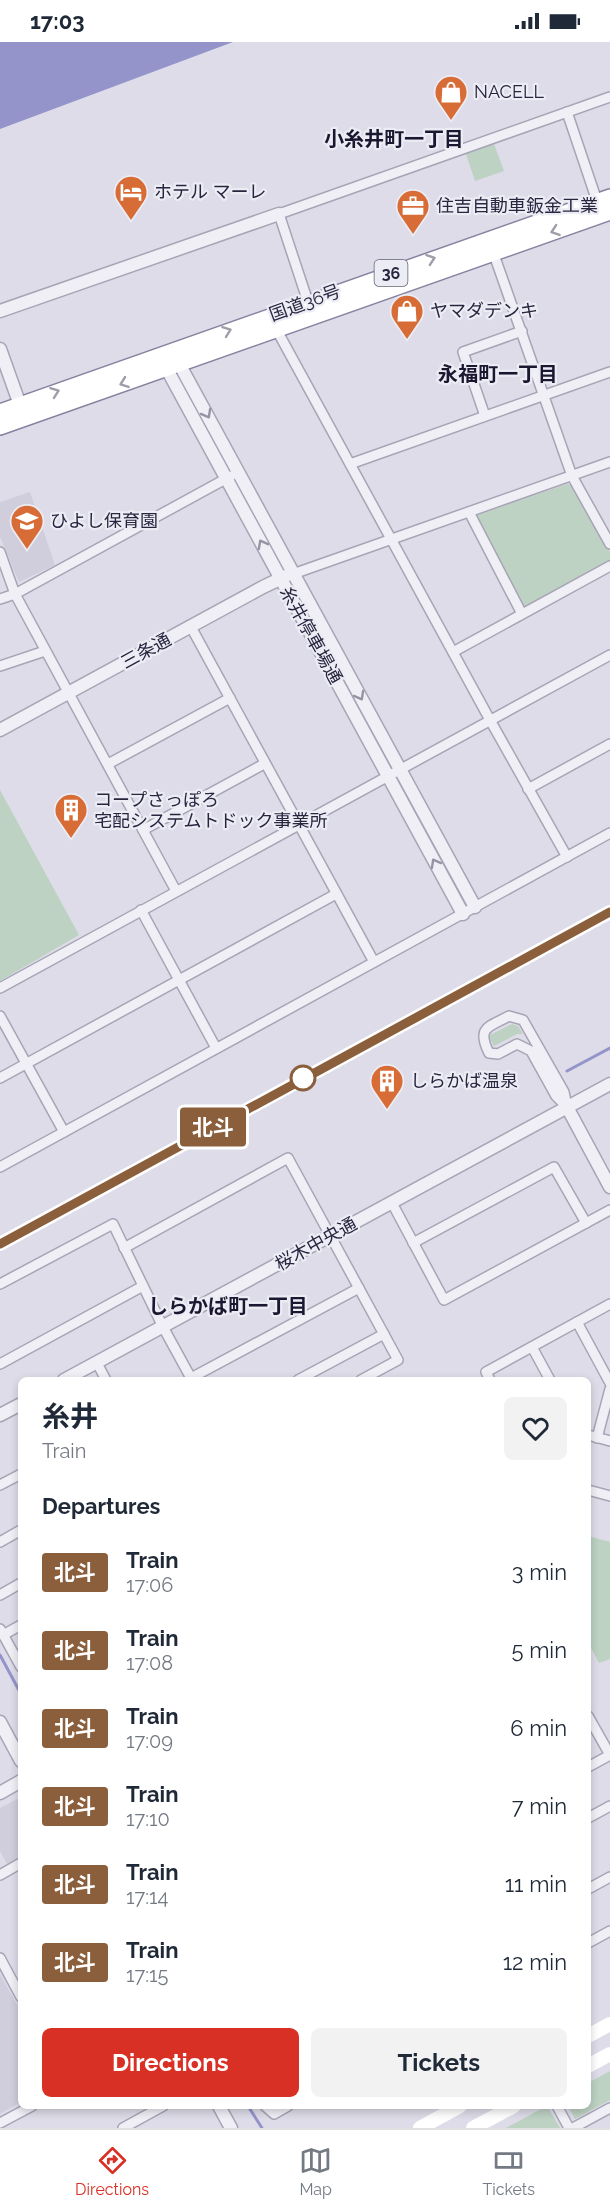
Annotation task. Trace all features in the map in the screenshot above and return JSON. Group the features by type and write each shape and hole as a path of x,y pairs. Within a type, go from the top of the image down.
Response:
{"highway":[{"name":"国道36号","path":"491,246 603,199"},
{"name":"国道36号","path":"0,427 169,359 272,322 491,246 610,212"},
{"name":"国道36号","path":"0,412 169,359"}],"main road":[{"path":"591,2034 610,2024"},
{"path":"591,2064 610,2054"},
{"path":"420,2128 455,2109"},
{"path":"473,2128 508,2109"}],"street":[{"path":"0,311 610,96"},
{"path":"567,112 603,199"},
{"path":"279,214 310,309"},
{"path":"491,246 572,476 610,544"},
{"path":"272,322 567,857"},
{"path":"485,416 463,352 522,331"},
{"path":"0,349 20,405"},
{"name":"糸井停車場通","path":"169,359 238,472 475,907"},
{"name":"糸井停車場通","path":"169,359 226,478 464,914"},
{"path":"350,464 610,372"},
{"path":"292,574 610,462"},
{"path":"0,599 15,594 238,472"},
{"path":"469,512 522,614"},
{"path":"0,552 15,594 176,891"},
{"path":"453,652 610,566"},
{"name":"三条通","path":"0,730 292,574"},
{"path":"190,627 374,962"},
{"path":"0,666 45,651"},
{"path":"0,988 610,655"},
{"path":"108,764 230,698"},
{"path":"528,789 610,744"},
{"path":"143,830 264,764"},
{"path":"0,1167 610,833"},
{"path":"0,1078 336,894"},
{"path":"141,910 216,1048"},
{"path":"0,1016 64,1132"},
{"path":"567,1107 564,1092 523,1020 509,1016 485,1029 482,1034 489,1053 498,1054 518,1044 531,1051 556,1096 567,1107 610,1187"},
{"name":"桜木中央通","path":"70,1377 610,1084"},
{"path":"124,1248 288,1158 398,1360 367,1377"},
{"path":"413,1243 554,1167 586,1223"},
{"path":"392,1203 444,1300 610,1210"},
{"path":"0,1284 113,1224 163,1327 191,1377"},
{"path":"0,1364 143,1286"},
{"path":"196,1377 359,1288"},
{"path":"488,1377 486,1372 610,1304"},
{"path":"578,1322 610,1383"},
{"path":"303,1377 384,1334"},
{"path":"532,1347 548,1377"},
{"path":"97,1363 104,1377"},
{"path":"610,1389 592,1436 610,1441"},
{"path":"1,1412 18,1405"},
{"path":"0,1485 18,1476"},
{"path":"591,1491 610,1496"},
{"path":"0,1542 18,1532"},
{"path":"0,1595 18,1585"},
{"path":"18,1626 1,1632 18,1662"},
{"path":"591,1721 610,1755 591,1765"},
{"path":"0,1722 18,1755"},
{"path":"0,1793 18,1783"},
{"path":"591,1816 610,1806"},
{"path":"0,1875 18,1868"},
{"path":"591,1888 610,1878"},
{"path":"591,1941 610,1931"},
{"path":"0,1959 18,1992"},
{"path":"559,2109 571,2128 610,2108"},
{"path":"0,2124 27,2109"},
{"path":"123,2128 158,2109"},
{"path":"221,2109 231,2128"},
{"path":"268,2109 274,2114 283,2109"}],"shaded area":[{"name":"ひよし保育園","path":"30,492 55,565 19,582 0,537 0,502"},
{"path":"18,1799 18,1858 7,1864 0,1851 0,1808"},
{"path":"0,1974 18,2007 18,2104 0,2114"}],"green space":[{"path":"494,144 504,171 475,181 466,154"},
{"path":"567,484 572,485 610,552 610,562 527,607 523,605 477,519 478,515"},
{"path":"0,790 79,935 0,981"},
{"path":"512,1024 518,1026 523,1034 517,1034 494,1046 488,1036"},
{"path":"591,1537 610,1542 610,1659 599,1663 591,1648"},
{"path":"610,2071 610,2100 575,2119 570,2109 591,2109 591,2081"},
{"path":"541,2109 549,2109 560,2128 506,2128"}],"water":[{"path":"0,42 233,42 0,129"}],"waterway":[{"path":"567,1071 610,1048"},
{"path":"0,1655 18,1688"},
{"path":"250,2109 262,2128"}],"railway":[{"path":"0,1250 610,918"}],"train":[{"name":"北斗","path":"0,1244 610,912"}],"place":[{"name":"NACELL","path":"451,121"},
{"name":"ホテル マーレ","path":"131,221"},
{"name":"住吉自動車鈑金工業","path":"413,235"},
{"name":"ヤマダデンキ","path":"407,340"},
{"name":"ひよし保育園","path":"27,550"},
{"name":"コープさっぽろ 宅配システムトドック事業所","path":"71,839"},
{"name":"しらかば温泉","path":"387,1110"}],"district":[{"name":"小糸井町一丁目","path":"394,139"},
{"name":"永福町一丁目","path":"498,374"},
{"name":"しらかば町一丁目","path":"228,1306"}]}
